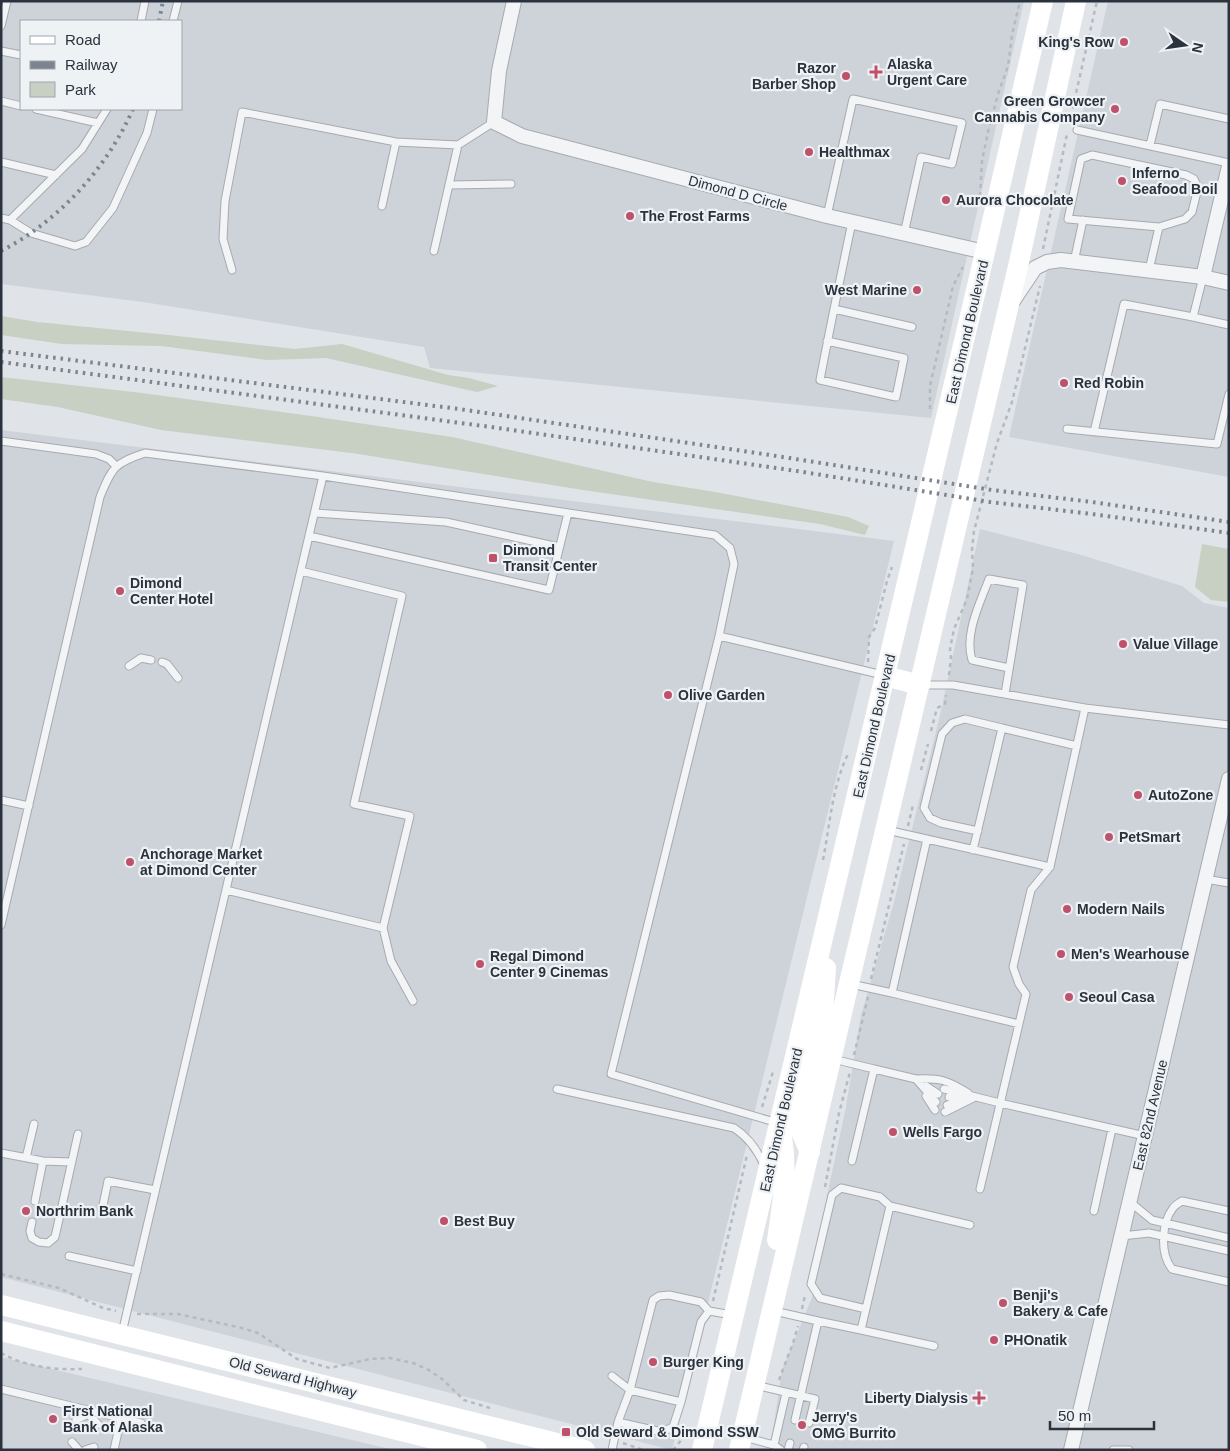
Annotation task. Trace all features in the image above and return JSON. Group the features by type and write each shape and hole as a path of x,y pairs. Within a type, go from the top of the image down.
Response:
{"main road":[{"name":"East Dimond Boulevard","path":"702,1450 826,931 876,674 977,250 1043,1"},
{"path":"741,1443 1019,262 1076,1"},
{"path":"876,674 920,684"},
{"path":"810,1152 798,1125 801,1105 823,1016 826,974 826,931"},
{"path":"770,1320 772,1273 785,1184 785,1153 780,1123"},
{"name":"Old Seward Highway","path":"1,1305 585,1450"},
{"name":"Old Seward Highway","path":"1,1332 450,1446 477,1450"},
{"path":"171,1374 239,1377 293,1389 306,1380"}],"street":[{"path":"494,122 499,71 514,1"},
{"name":"Dimond D Circle","path":"494,122 522,136 826,216 977,250"},
{"path":"1203,277 1229,164"},
{"path":"1007,311 1035,268 1047,262 1061,260 1203,277 1229,283"},
{"name":"East 82nd Avenue","path":"1071,1450 1229,779"}],"lane":[{"path":"1,26 7,1"},
{"path":"140,20 146,1"},
{"path":"173,20 178,1"},
{"path":"1,50 20,55"},
{"path":"826,216 853,98 962,123 952,164 921,157 904,234"},
{"path":"1,101 20,106"},
{"path":"1150,146 1160,104 1229,119"},
{"path":"41,110 98,122"},
{"path":"10,220 82,149 106,110"},
{"path":"1,218 10,220 31,233 75,246 86,242 113,208 148,133 153,110"},
{"path":"232,270 223,239 225,202 242,112 396,142 458,145 494,122"},
{"path":"1077,130 1229,164"},
{"path":"382,206 396,142"},
{"path":"434,251 458,145"},
{"path":"1092,155 1186,175 1194,179 1198,188 1192,212 1185,219 1159,227 1068,218 1081,159 1092,155"},
{"path":"1,162 56,175"},
{"path":"450,185 511,184"},
{"path":"1074,262 1083,220"},
{"path":"827,341 904,358 896,397 820,380 827,341 852,222"},
{"path":"1149,270 1159,227"},
{"path":"1193,317 1203,277"},
{"path":"1094,432 1124,304 1229,325"},
{"path":"834,309 912,327"},
{"path":"1067,429 1217,444 1229,394"},
{"path":"1,441 96,454 109,459 116,466"},
{"path":"1,925 100,497 109,475 116,466 125,460 145,453 323,476 715,535 730,548 734,564 719,636 611,1074 780,1123"},
{"path":"122,1335 323,476"},
{"path":"315,513 446,522 559,547"},
{"path":"309,536 549,590 568,513"},
{"path":"301,571 402,596 354,804 410,816 383,928 391,961 413,1001"},
{"path":"1005,694 1023,585 988,579 974,622 969,643 970,652 972,660 1009,668"},
{"path":"719,636 876,674"},
{"path":"129,666 141,658 152,660"},
{"path":"162,662 167,664 178,678"},
{"path":"920,684 953,685 1085,708 1229,725"},
{"path":"980,1189 1026,994 1012,967 1031,890 1050,867 1085,708"},
{"path":"978,832 941,823 930,818 924,808 942,734 952,723 965,719 1077,746"},
{"path":"973,850 1002,728"},
{"path":"1,800 29,806"},
{"path":"886,830 1050,867"},
{"path":"892,993 927,839"},
{"path":"1206,879 1229,883"},
{"path":"226,890 383,928"},
{"path":"850,983 1019,1024"},
{"path":"832,1058 916,1078 934,1086"},
{"path":"852,1161 874,1068"},
{"path":"916,1078 935,1078 949,1081 975,1097"},
{"path":"916,1078 938,1094"},
{"path":"916,1078 935,1106"},
{"path":"944,1088 1000,1103 1146,1136"},
{"path":"557,1089 734,1128 744,1135 759,1154 768,1174"},
{"path":"949,1097 975,1097"},
{"path":"946,1108 975,1097"},
{"path":"26,1158 34,1124"},
{"path":"1094,1211 1112,1129"},
{"path":"32,1222 30,1231 32,1238 39,1242 48,1242 54,1237 78,1134"},
{"path":"1,1154 43,1161 71,1162"},
{"path":"35,1201 43,1161"},
{"path":"102,1210 108,1180 156,1190"},
{"path":"866,1309 820,1298 811,1284 832,1195 841,1188 880,1197 890,1206 970,1225"},
{"path":"1229,1211 1182,1201 1173,1207 1163,1236 1168,1263 1172,1269 1229,1282"},
{"path":"1130,1202 1152,1220 1229,1238"},
{"path":"861,1330 890,1206"},
{"path":"1122,1236 1149,1233 1229,1251"},
{"path":"69,1256 137,1271"},
{"path":"612,1450 618,1422 630,1390 653,1300 659,1296 669,1295 701,1302 709,1310 734,1316"},
{"path":"618,1422 662,1432 673,1427 701,1322 709,1310"},
{"path":"770,1320 800,1317 934,1346"},
{"path":"795,1420 818,1321"},
{"path":"612,1376 630,1390 681,1402"},
{"path":"754,1385 814,1399 809,1423"},
{"path":"1,1389 89,1413 141,1423"},
{"path":"774,1446 786,1393"},
{"path":"76,1420 89,1413"},
{"path":"89,1413 98,1424"},
{"path":"114,1450 121,1418"},
{"path":"72,1442 79,1450"},
{"path":"741,1443 774,1446 781,1450"},
{"path":"85,1450 94,1447"},
{"path":"1113,1450 1129,1450"}],"path":[{"path":"979,200 982,161 998,94 1008,66 1012,35 1020,1"},
{"path":"930,411 930,386 953,286 963,268 977,250"},
{"path":"876,674 869,637 875,628 893,564"},
{"path":"1,1274 59,1288 103,1308"},
{"path":"776,1390 780,1373 794,1343 806,1290"},
{"path":"136,1314 178,1314 242,1328 258,1333 296,1359 330,1368 370,1359 390,1358 412,1363 442,1379 464,1400 493,1409"}],"shaded area":[{"path":"1,1 1024,1 931,418 430,368 424,347 143,302 1,284"},
{"path":"1108,1 1229,1 1229,477 1009,437"},
{"path":"1,430 894,541 672,1450 1,1277"},
{"path":"980,529 1078,554 1182,586 1204,603 1229,608 1229,1450 770,1450 782,1370 813,1295 827,1196 846,1107 861,1015 894,902 941,711"},
{"path":"1,1357 394,1450 1,1450"}],"green space":[{"path":"1,316 37,322 295,349 342,344 448,375 469,378 498,386 477,392 326,358 267,360 161,346 62,344 1,335"},
{"path":"1,377 142,393 452,437 653,482 848,517 869,526 865,535 820,524 583,490 352,453 161,430 58,407 1,399"},
{"path":"1202,544 1229,549 1229,602 1211,600 1195,587"}],"railway":[{"path":"159,20 163,1"},
{"path":"1,251 22,239 42,224 79,191 110,152 132,110"},
{"path":"1,351 459,409 992,490 1229,522"},
{"path":"1,362 491,427 797,471 990,502 1229,533"}],"place":[{"name":"King's Row","path":"1124,42"},
{"name":"Alaska Urgent Care","path":"876,72"},
{"name":"Razor Barber Shop","path":"846,76"},
{"name":"Green Growcer Cannabis Company","path":"1115,109"},
{"name":"Healthmax","path":"809,152"},
{"name":"Inferno Seafood Boil","path":"1122,181"},
{"name":"Aurora Chocolate","path":"946,200"},
{"name":"The Frost Farms","path":"630,216"},
{"name":"West Marine","path":"917,290"},
{"name":"Red Robin","path":"1064,383"},
{"name":"Dimond Transit Center","path":"493,558"},
{"name":"Dimond Center Hotel","path":"120,591"},
{"name":"Value Village","path":"1123,644"},
{"name":"Olive Garden","path":"668,695"},
{"name":"AutoZone","path":"1138,795"},
{"name":"PetSmart","path":"1109,837"},
{"name":"Anchorage Market at Dimond Center","path":"130,862"},
{"name":"Modern Nails","path":"1067,909"},
{"name":"Men's Wearhouse","path":"1061,954"},
{"name":"Regal Dimond Center 9 Cinemas","path":"480,964"},
{"name":"Seoul Casa","path":"1069,997"},
{"name":"Wells Fargo","path":"893,1132"},
{"name":"Northrim Bank","path":"26,1211"},
{"name":"Best Buy","path":"444,1221"},
{"name":"Benji's Bakery & Cafe","path":"1003,1303"},
{"name":"PHOnatik","path":"994,1340"},
{"name":"Burger King","path":"653,1362"},
{"name":"Liberty Dialysis","path":"979,1398"},
{"name":"First National Bank of Alaska","path":"53,1419"},
{"name":"Jerry's OMG Burrito","path":"802,1425"},
{"name":"Old Seward & Dimond SSW","path":"566,1432"}]}
